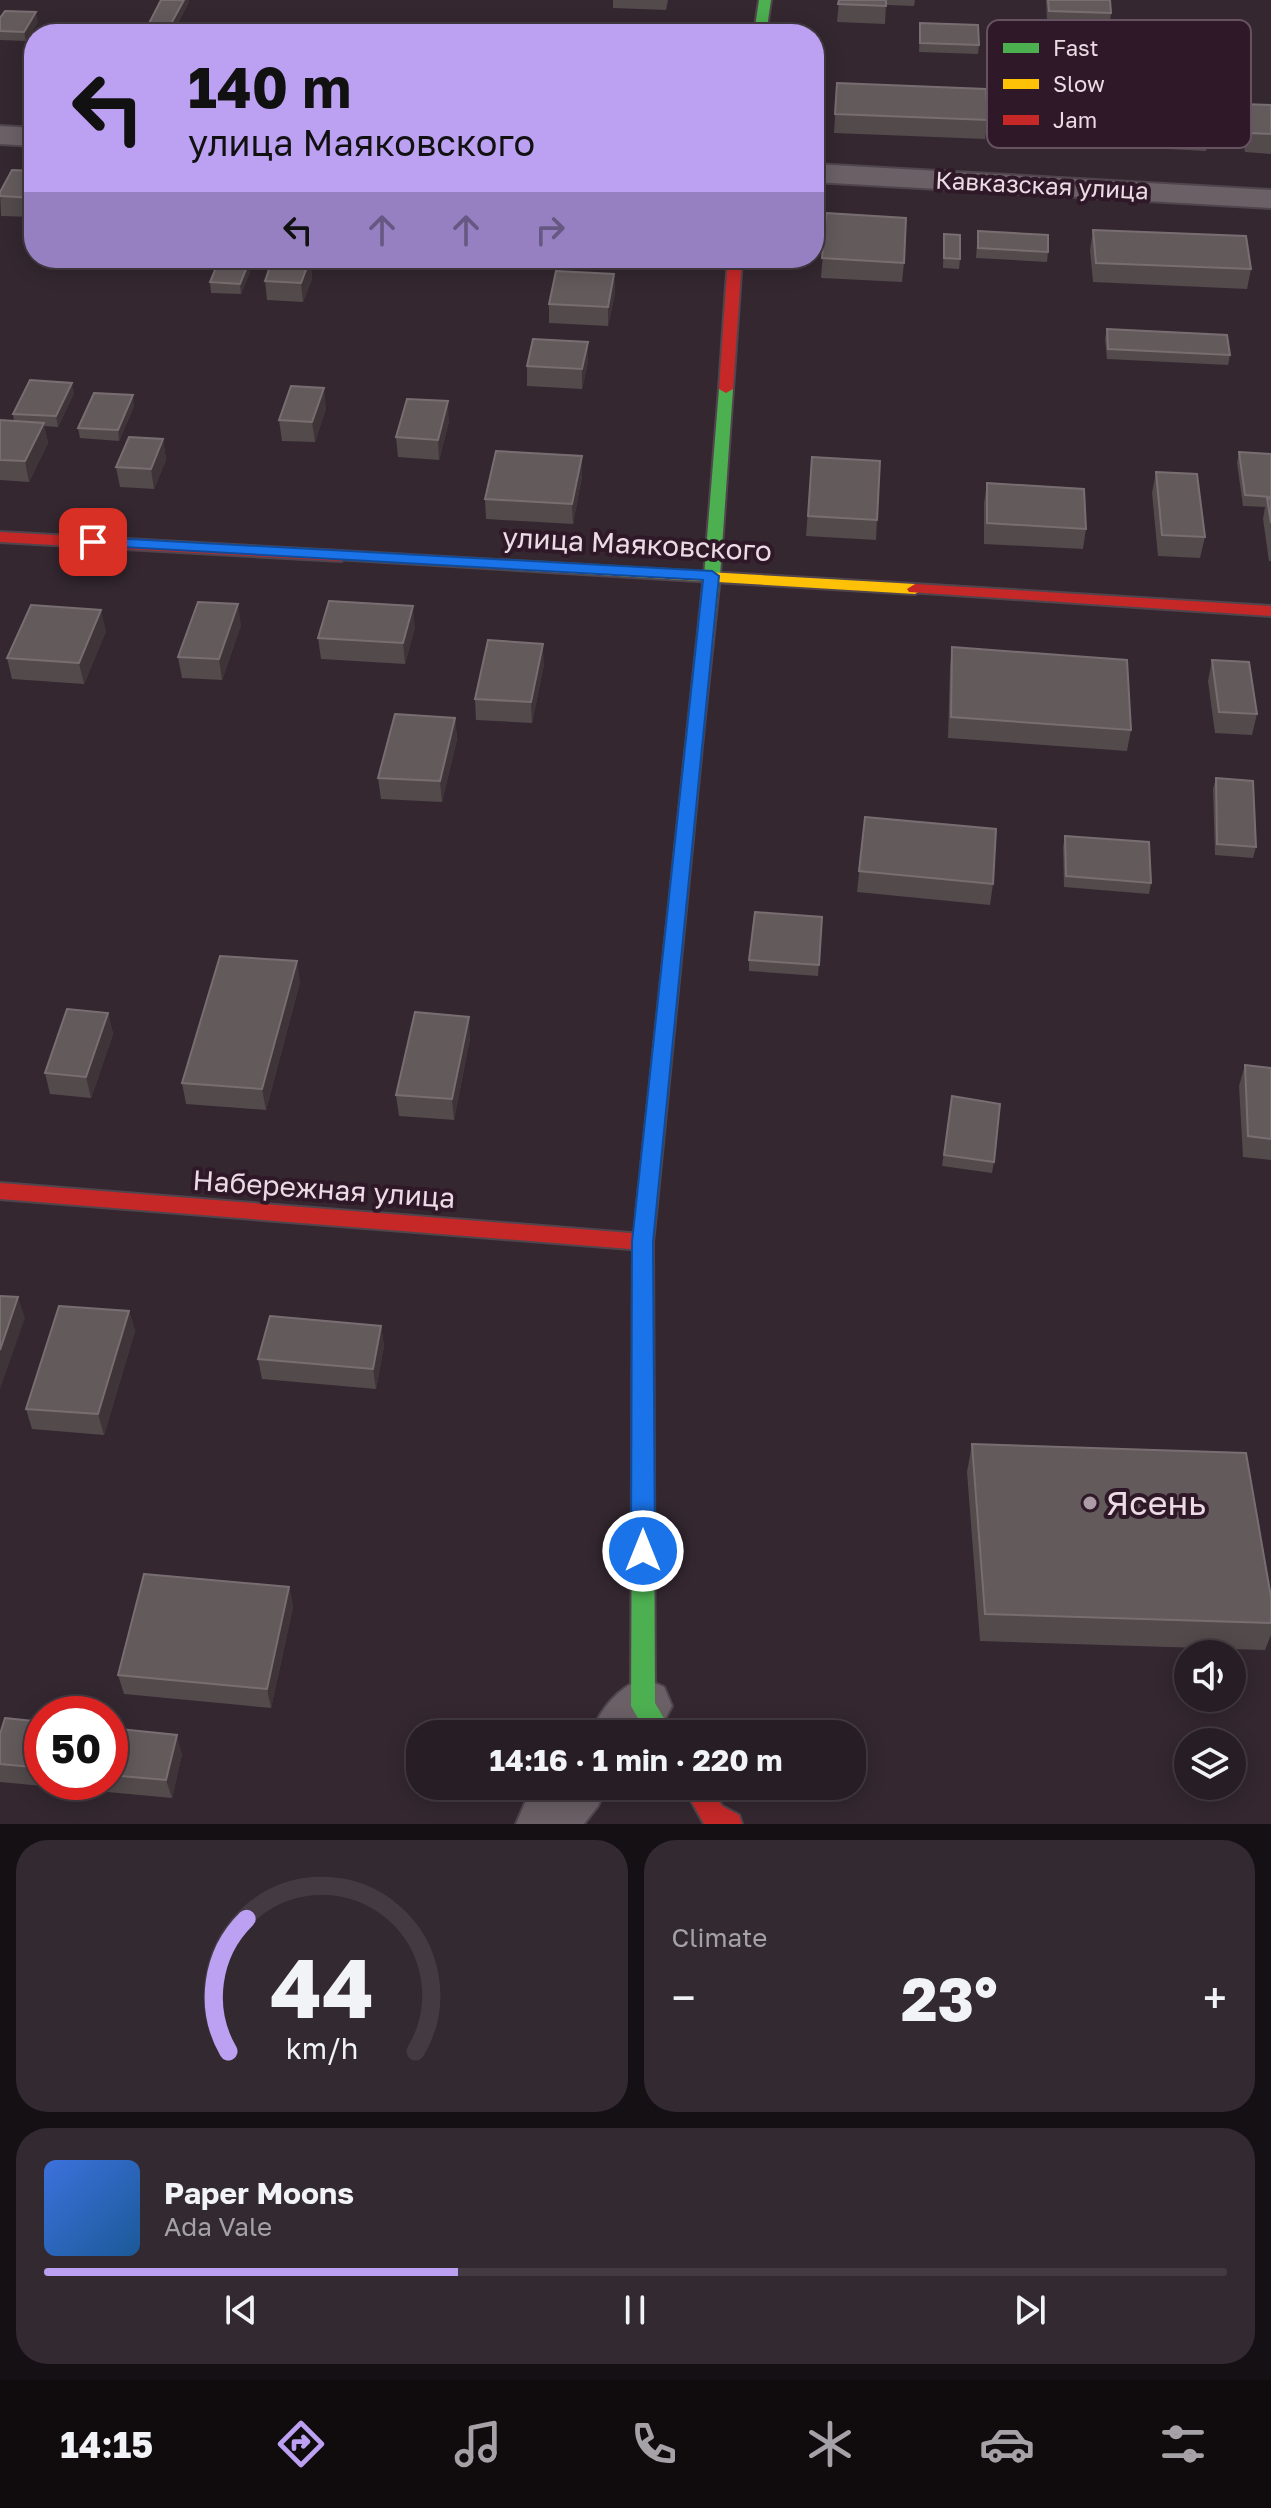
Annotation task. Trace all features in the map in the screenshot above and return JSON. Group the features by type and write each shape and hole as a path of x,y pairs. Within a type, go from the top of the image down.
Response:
{"main road":[{"path":"761,24 765,0"},
{"path":"641,1720 643,1242 712,576 734,268"},
{"name":"улица Маяковского","path":"0,537 712,576 1271,611"},
{"name":"Набережная улица","path":"0,1191 643,1242"},
{"path":"704,1800 713,1815 730,1824"}],"street":[{"path":"0,135 24,136"},
{"name":"Кавказская улица","path":"824,174 1271,199"},
{"path":"546,1824 566,1800"}],"building":[{"path":"161,0 184,0 171,24 149,24"},
{"path":"839,0 886,0 886,6 838,4"},
{"path":"1048,0 1110,0 1111,13 1049,11"},
{"path":"5,11 36,12 29,24 24,24 24,32 0,31 0,18"},
{"path":"920,23 978,25 979,45 920,43"},
{"path":"837,83 986,89 987,120 835,114"},
{"path":"1251,104 1271,105 1271,134 1251,133"},
{"path":"12,170 24,171 24,197 0,196"},
{"path":"826,213 906,218 904,263 824,258"},
{"path":"1093,230 1246,236 1251,269 1096,263"},
{"path":"978,231 1048,235 1048,252 978,248"},
{"path":"944,234 960,235 960,259 944,258"},
{"path":"216,268 247,268 240,284 210,282"},
{"path":"270,268 307,268 301,283 265,281"},
{"path":"556,271 614,274 608,307 549,304"},
{"path":"1107,329 1227,335 1230,355 1108,349"},
{"path":"533,339 588,342 582,369 527,366"},
{"path":"30,380 72,383 56,416 13,414"},
{"path":"291,386 324,388 312,422 279,420"},
{"path":"94,393 133,395 118,430 78,428"},
{"path":"407,399 448,401 438,440 396,437"},
{"path":"0,420 44,423 25,461 0,460"},
{"path":"129,437 163,439 151,469 116,467"},
{"path":"496,451 582,456 572,504 485,499"},
{"path":"1239,452 1271,454 1271,497 1245,495"},
{"path":"812,457 880,461 877,520 808,516"},
{"path":"1156,472 1197,474 1205,537 1162,535"},
{"path":"987,483 1084,489 1086,529 987,523"},
{"path":"1267,498 1271,499 1271,523"},
{"path":"329,601 413,606 403,643 318,638"},
{"path":"198,602 238,604 219,659 178,657"},
{"path":"31,605 101,610 79,663 7,658"},
{"path":"488,640 543,644 531,702 475,699"},
{"path":"952,647 1127,660 1131,730 951,717"},
{"path":"1212,660 1249,662 1257,714 1219,712"},
{"path":"395,714 455,718 440,781 378,778"},
{"path":"1216,778 1253,781 1256,847 1217,844"},
{"path":"865,817 996,829 993,884 859,871"},
{"path":"1065,836 1149,842 1151,883 1066,876"},
{"path":"755,912 822,917 819,965 749,960"},
{"path":"220,956 297,961 262,1089 182,1083"},
{"path":"67,1009 108,1013 86,1077 45,1073"},
{"path":"415,1012 469,1017 452,1099 396,1095"},
{"path":"1245,1065 1271,1068 1271,1139 1248,1136"},
{"path":"952,1096 1000,1104 994,1162 944,1155"},
{"path":"0,1296 18,1297 0,1350"},
{"path":"59,1306 129,1311 98,1414 26,1409"},
{"path":"270,1316 381,1326 373,1369 258,1359"},
{"path":"972,1444 1246,1453 1271,1597 1271,1623 985,1614"},
{"path":"144,1574 289,1587 267,1689 118,1675"},
{"path":"5,1718 24,1720 24,1766 0,1764 0,1734"},
{"path":"128,1730 177,1735 166,1780 128,1777"}],"traffic: fast":[{"path":"761,24 765,0"},
{"path":"697,716 712,576 726,389"},
{"path":"646,1214 643,1242 643,1706 652,1720"}],"traffic: slow":[{"path":"341,556 915,589"},
{"path":"646,1214 697,716"}],"traffic: jam":[{"path":"726,389 734,268"},
{"path":"0,537 341,556"},
{"path":"915,589 1271,611"},
{"path":"0,1191 643,1242"},
{"path":"704,1800 713,1815 730,1824"}],"place":[{"name":"Ясень","path":"1090,1503"}],"route":[{"path":"93,542 712,576 643,1242 643,1551"}]}
